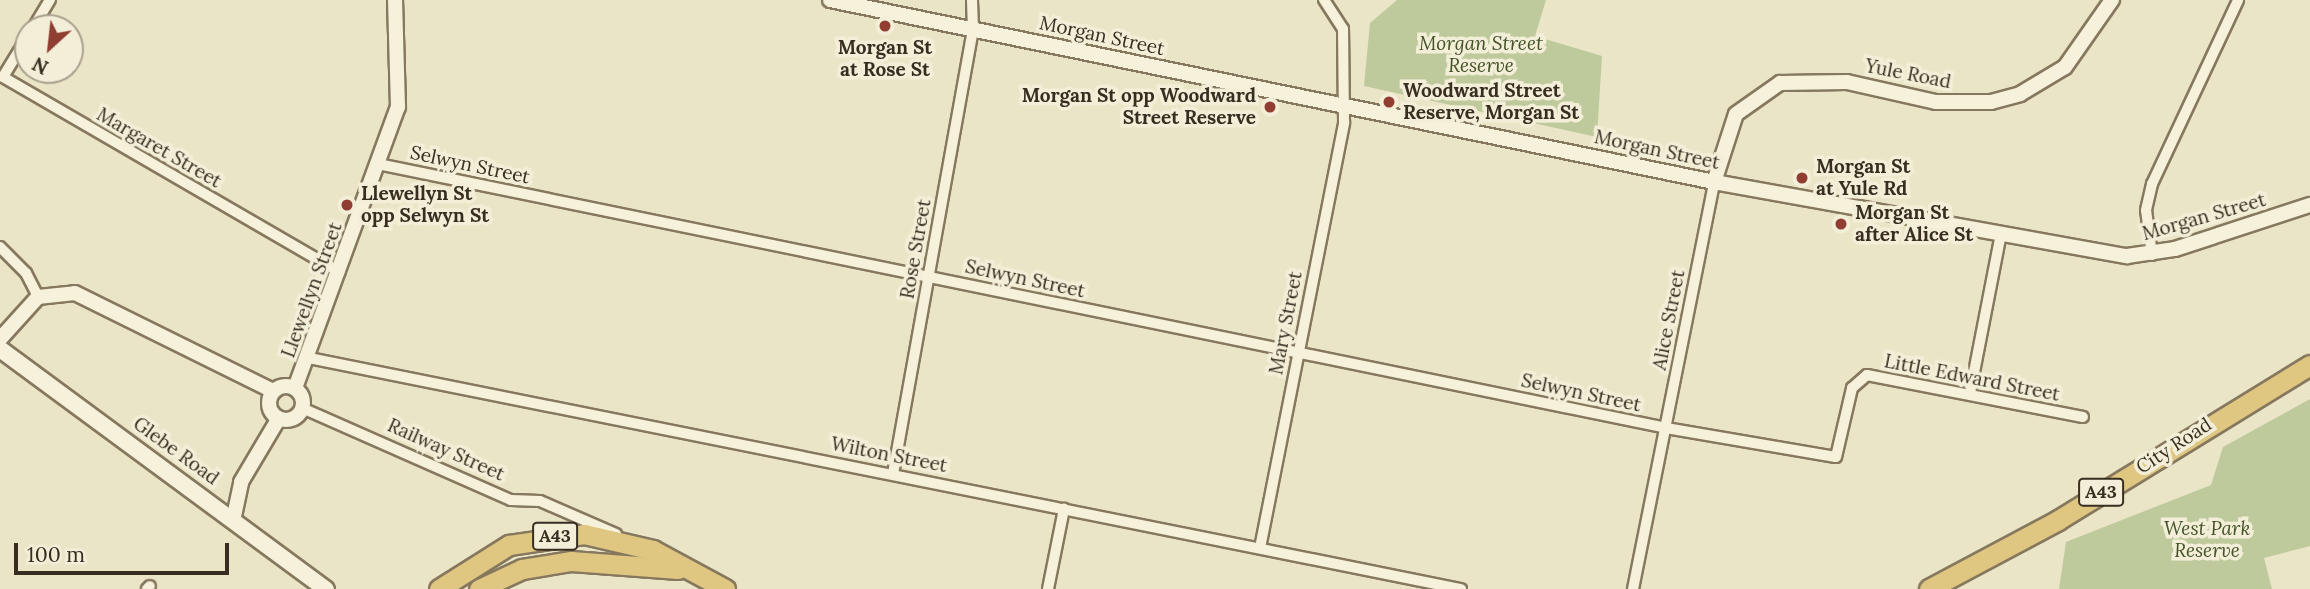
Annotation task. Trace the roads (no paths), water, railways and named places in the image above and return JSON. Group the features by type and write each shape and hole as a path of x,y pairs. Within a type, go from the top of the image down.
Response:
{"highway":[{"name":"City Road","path":"1929,589 2048,526 2310,365"},
{"name":"A43","path":"439,589 486,555 534,539 584,534 653,550 678,569 725,589"},
{"name":"A43","path":"479,589 522,569 571,561 678,569"}],"main road":[{"name":"Glebe Road","path":"0,349 326,589"}],"street":[{"name":"Llewellyn Street","path":"295,388 309,358 398,107 395,0"},
{"name":"Morgan Street","path":"830,0 1714,182 2001,233 2152,255 2310,205"},
{"name":"Rose Street","path":"893,474 973,29 972,0"},
{"name":"Mary Street","path":"1260,548 1346,106 1343,29 1324,0"},
{"name":"Yule Road","path":"1714,182 1736,114 1780,83 1847,82 1936,102 1991,102 2020,94 2065,67 2112,0"},
{"path":"2152,255 2146,210 2152,184 2238,0"},
{"name":"Margaret Street","path":"14,59 3,77 14,83"},
{"name":"Margaret Street","path":"15,84 340,272"},
{"name":"Selwyn Street","path":"378,164 1665,428"},
{"name":"Alice Street","path":"1633,589 1714,182"},
{"path":"1970,393 2001,233"},
{"path":"0,247 26,273 38,297"},
{"path":"0,339 38,297 83,296 274,391 295,388 302,408 292,419 279,418 270,408 274,391"},
{"name":"Wilton Street","path":"309,358 1461,589"},
{"name":"Little Edward Street","path":"1665,428 1836,457 1858,379 1867,375 2083,417"},
{"name":"Railway Street","path":"302,408 511,500 540,502 653,550"},
{"path":"233,520 242,482 279,418"},
{"path":"1048,589 1064,509"}],"place":[{"name":"Morgan St at Rose St","path":"885,26"},
{"name":"Woodward Street Reserve, Morgan St","path":"1389,102"},
{"name":"Morgan St opp Woodward Street Reserve","path":"1270,107"},
{"name":"Morgan St at Yule Rd","path":"1802,178"},
{"name":"Llewellyn St opp Selwyn St","path":"347,205"},
{"name":"Morgan St after Alice St","path":"1841,224"}],"park label":[{"name":"Morgan Street Reserve","path":"1481,55"},
{"name":"West Park Reserve","path":"2207,540"}]}
